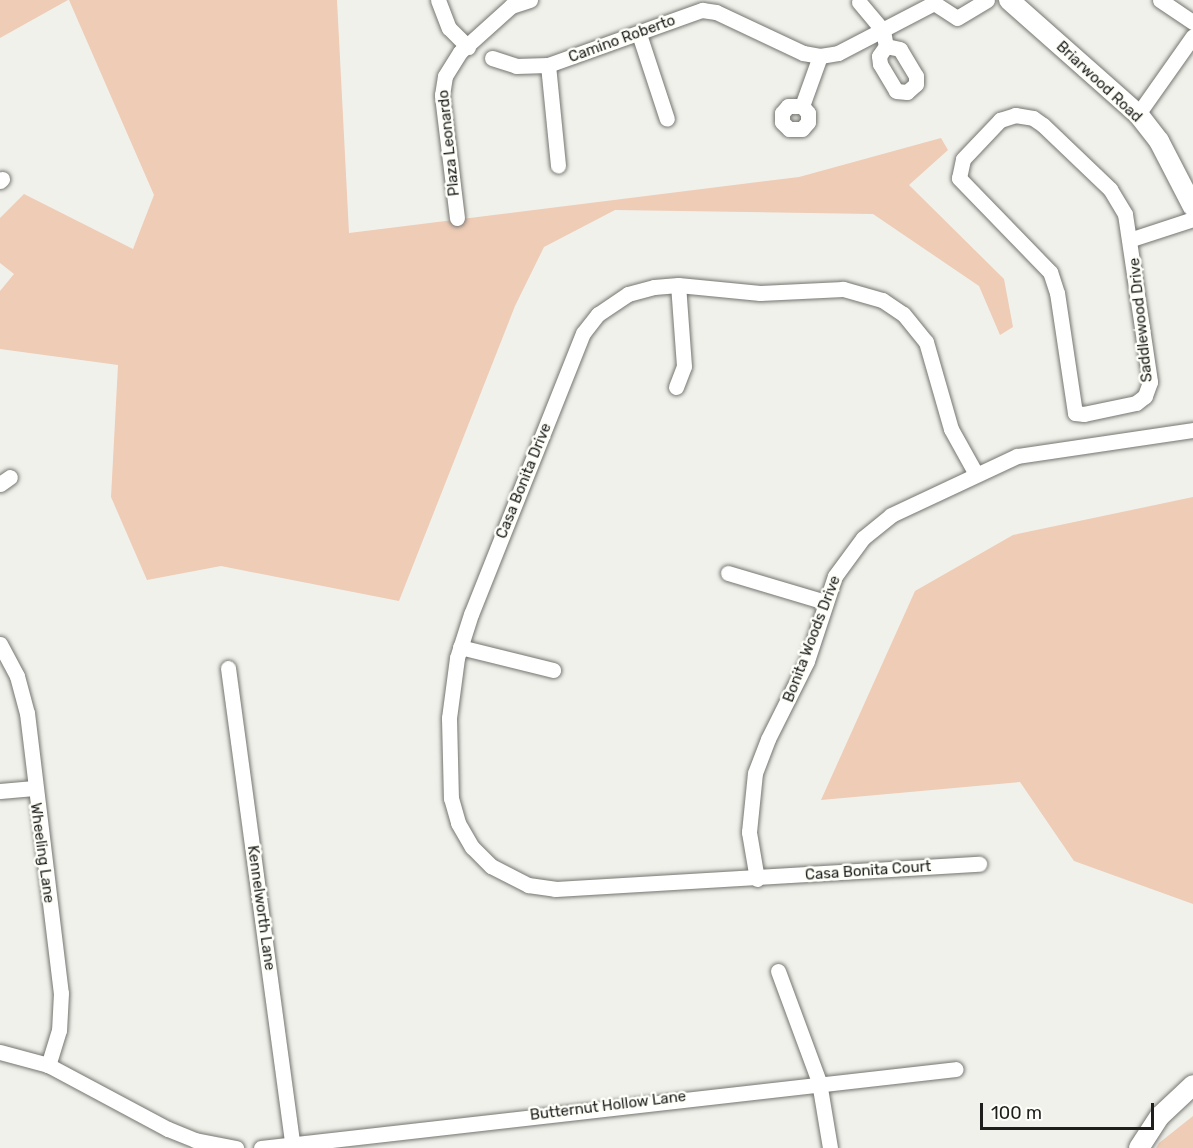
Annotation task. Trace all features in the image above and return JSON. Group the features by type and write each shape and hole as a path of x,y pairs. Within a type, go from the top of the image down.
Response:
{"main road":[{"name":"Briarwood Road","path":"1009,0 1138,114 1159,141 1193,207"},
{"path":"1139,1148 1160,1116 1193,1085"}],"street":[{"path":"438,0 449,27 468,47"},
{"name":"Plaza Leonardo","path":"457,218 442,94 449,67 511,6 530,0"},
{"path":"802,106 820,56 885,39 917,10 933,3 942,4 957,18 987,0"},
{"path":"1160,0 1193,22"},
{"path":"859,2 885,39"},
{"name":"Camino Roberto","path":"492,58 516,66 548,65 702,10 716,12 802,53 820,56"},
{"path":"639,34 667,119"},
{"path":"1138,114 1193,36"},
{"path":"548,65 558,166"},
{"name":"Saddlewood Drive","path":"1015,115 1033,118 1110,189 1125,214 1132,239 1150,387 1136,403 1079,414 1072,408 1057,293 1050,272 965,189 959,178 963,159 1000,120 1015,115"},
{"name":"Saddlewood Drive","path":"1132,239 1193,219"},
{"path":"676,387 684,366 678,285"},
{"name":"Casa Bonita Drive","path":"756,879 555,889 521,882 491,866 464,835 451,798 448,718 460,647 583,333 598,314 619,298 643,289 678,285 759,293 843,289 869,294 893,306 926,342 951,429 976,474"},
{"name":"Bonita Woods Drive","path":"756,879 749,832 755,773 768,739 807,661 825,602 844,560 863,538 891,515 976,474 1034,452 1193,430"},
{"path":"728,573 825,602"},
{"name":"Wheeling Lane","path":"0,644 17,676 27,713 34,788 61,993 59,1030 48,1065"},
{"path":"460,647 553,670"},
{"name":"Kennelworth Lane","path":"228,668 293,1146"},
{"path":"0,791 34,788"},
{"name":"Casa Bonita Court","path":"756,879 979,864"},
{"path":"777,971 819,1082 830,1148"},
{"path":"0,1052 48,1065 168,1130 195,1140 236,1148"},
{"name":"Butternut Hollow Lane","path":"261,1148 819,1082 956,1069"}],"shaded area":[{"path":"0,0 68,0 0,38"},
{"path":"69,0 337,0 349,233 799,177 941,138 948,150 909,185 1004,279 1013,327 1000,335 979,286 873,214 615,210 544,247 515,306 399,601 221,566 147,580 111,497 118,365 0,349 0,291 14,274 0,263 0,218 24,194 133,249 154,195"},
{"path":"1193,497 1193,904 1074,861 1020,782 821,800 915,591 1013,535"},
{"path":"1193,1116 1193,1148 1156,1148 1159,1143"}]}
